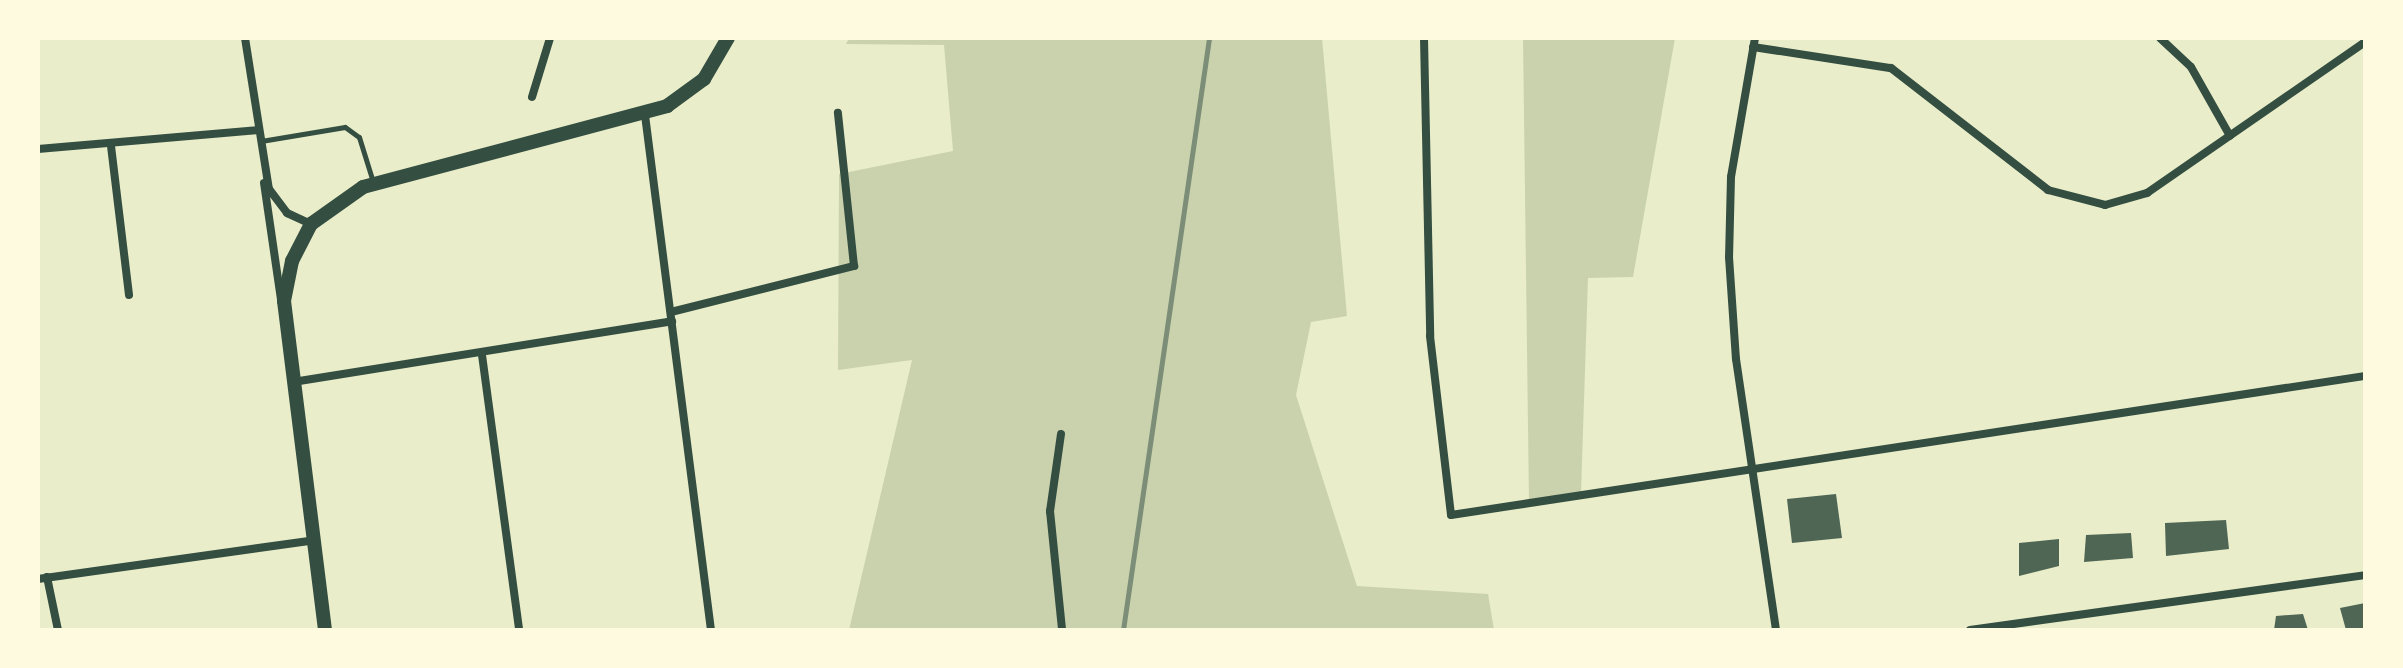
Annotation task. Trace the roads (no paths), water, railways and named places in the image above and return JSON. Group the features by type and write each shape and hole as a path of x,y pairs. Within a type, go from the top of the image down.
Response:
{"main road":[{"path":"325,630 286,322 292,261 311,224 342,198 373,184 645,115 704,79 728,38"}],"street":[{"path":"245,38 286,322"},
{"path":"532,97 550,38"},
{"path":"1424,38 1429,323 1451,515 1753,473 2365,376"},
{"path":"2160,38 2191,67 2230,136"},
{"path":"1776,630 1753,473 1729,257 1731,177 1754,43 1891,68 2048,190 2085,204 2147,193 2365,42"},
{"path":"293,382 482,355 672,316 854,266 838,113"},
{"path":"645,115 711,630"},
{"path":"38,149 111,146 258,130"},
{"path":"111,146 129,295"},
{"path":"260,146 276,202 311,224"},
{"path":"482,355 519,630"},
{"path":"1061,434 1050,511 1062,630"},
{"path":"58,630 42,578 314,540"},
{"path":"1970,630 2365,575"}],"lane":[{"path":"260,146 345,127 359,137 373,184"}],"railway":[{"path":"1123,630 1209,38"}]}
